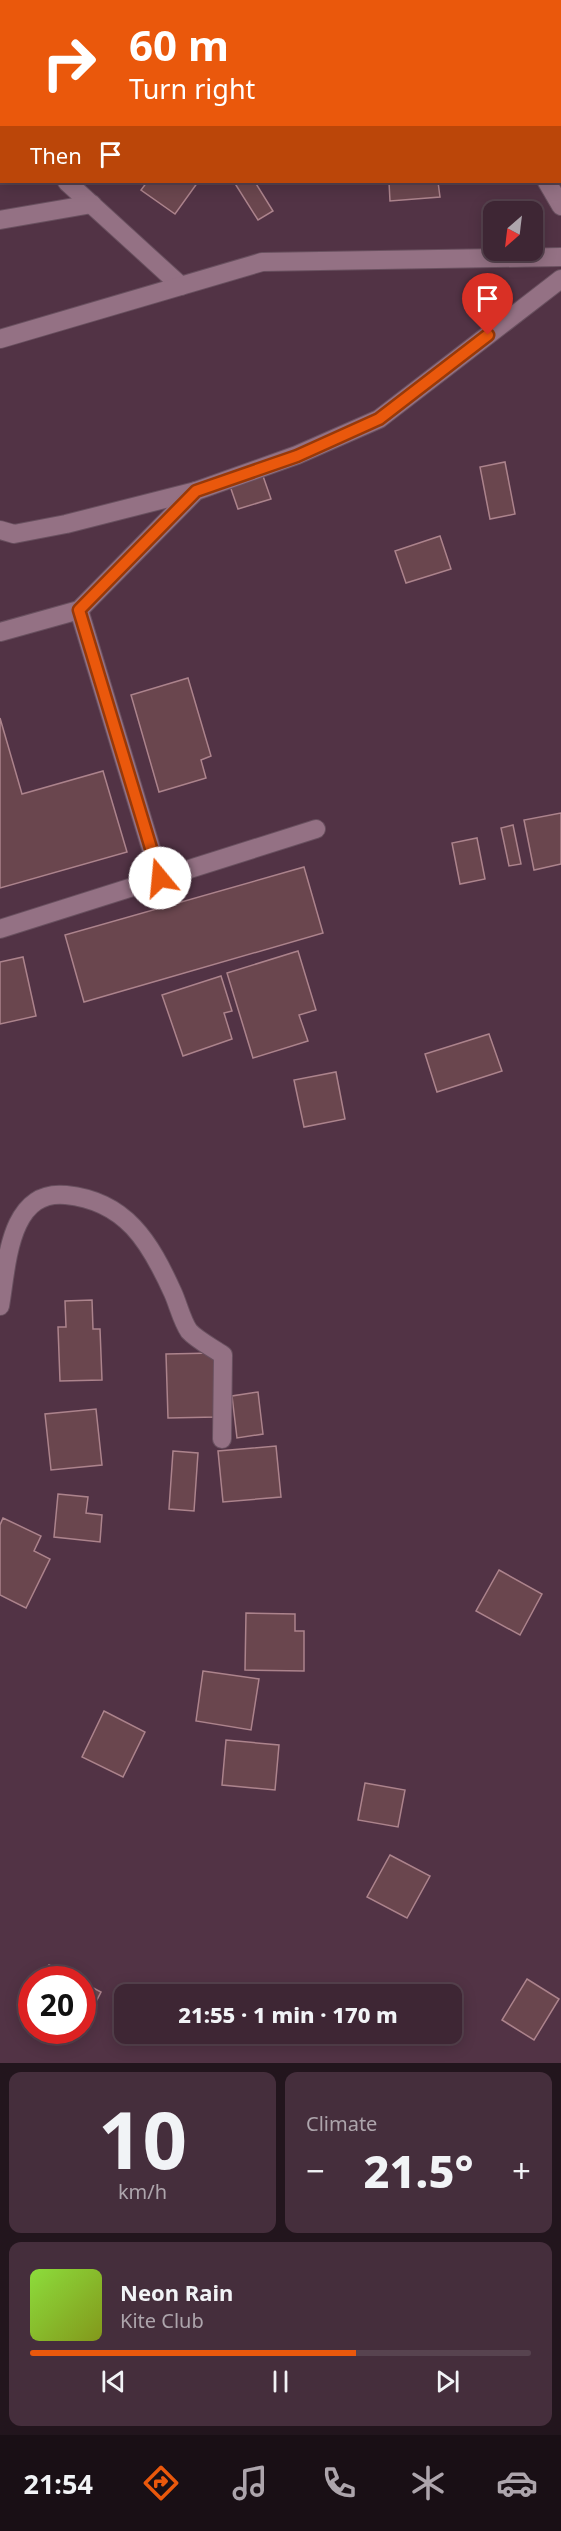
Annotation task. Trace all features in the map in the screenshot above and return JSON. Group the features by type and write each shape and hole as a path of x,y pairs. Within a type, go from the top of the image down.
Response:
{"street":[{"path":"68,183 181,286"},
{"path":"548,183 561,206"},
{"path":"0,220 92,204"},
{"path":"0,339 262,262 561,257"},
{"path":"0,530 14,534 66,524 196,491 297,456 379,419 561,279"},
{"path":"0,632 79,610 196,491"},
{"path":"79,610 160,878"},
{"path":"0,929 316,829"},
{"path":"0,1306 13,1230 32,1203 53,1194 87,1197 116,1210 150,1245 190,1331 223,1355 222,1438"}],"building":[{"path":"146,183 197,183 175,214 141,190"},
{"path":"235,183 256,183 273,211 258,220"},
{"path":"389,183 438,183 440,197 390,201"},
{"path":"505,462 515,514 490,519 480,467"},
{"path":"263,476 271,499 238,509 230,486"},
{"path":"440,536 451,569 406,583 395,551"},
{"path":"188,678 211,756 201,760 206,778 159,792 131,695"},
{"path":"0,718 22,794 103,771 127,852 0,888"},
{"path":"561,813 561,864 534,870 524,820"},
{"path":"513,825 521,864 509,866 501,828"},
{"path":"477,838 485,879 460,884 452,843"},
{"path":"304,867 323,933 84,1002 65,935"},
{"path":"298,951 316,1010 299,1015 308,1041 253,1058 227,973"},
{"path":"23,957 36,1016 0,1024 0,962"},
{"path":"221,976 232,1011 224,1013 232,1039 183,1056 162,995"},
{"path":"489,1034 502,1071 437,1092 425,1054"},
{"path":"336,1072 345,1119 304,1127 294,1080"},
{"path":"92,1300 93,1329 100,1329 102,1380 60,1381 58,1327 66,1327 65,1301"},
{"path":"214,1353 216,1417 168,1418 166,1354"},
{"path":"258,1392 263,1434 237,1438 232,1396"},
{"path":"96,1409 102,1465 51,1470 45,1414"},
{"path":"276,1446 281,1497 223,1502 218,1451"},
{"path":"173,1451 198,1453 194,1511 169,1509"},
{"path":"58,1494 88,1497 86,1513 102,1515 100,1542 54,1537"},
{"path":"3,1518 41,1536 34,1551 50,1559 26,1608 0,1595 0,1525"},
{"path":"499,1570 542,1594 520,1635 476,1611"},
{"path":"246,1613 295,1614 295,1631 304,1631 304,1671 245,1670"},
{"path":"203,1671 259,1679 251,1730 196,1721"},
{"path":"104,1711 145,1732 123,1777 82,1757"},
{"path":"226,1740 279,1745 275,1790 222,1785"},
{"path":"365,1783 405,1790 398,1827 358,1820"},
{"path":"390,1855 430,1876 407,1918 367,1897"},
{"path":"527,1979 559,1999 534,2040 502,2020"},
{"path":"96,1989 101,1992 96,2002"}],"route":[{"path":"160,878 79,610 196,491 297,456 379,419 488,335"}]}
